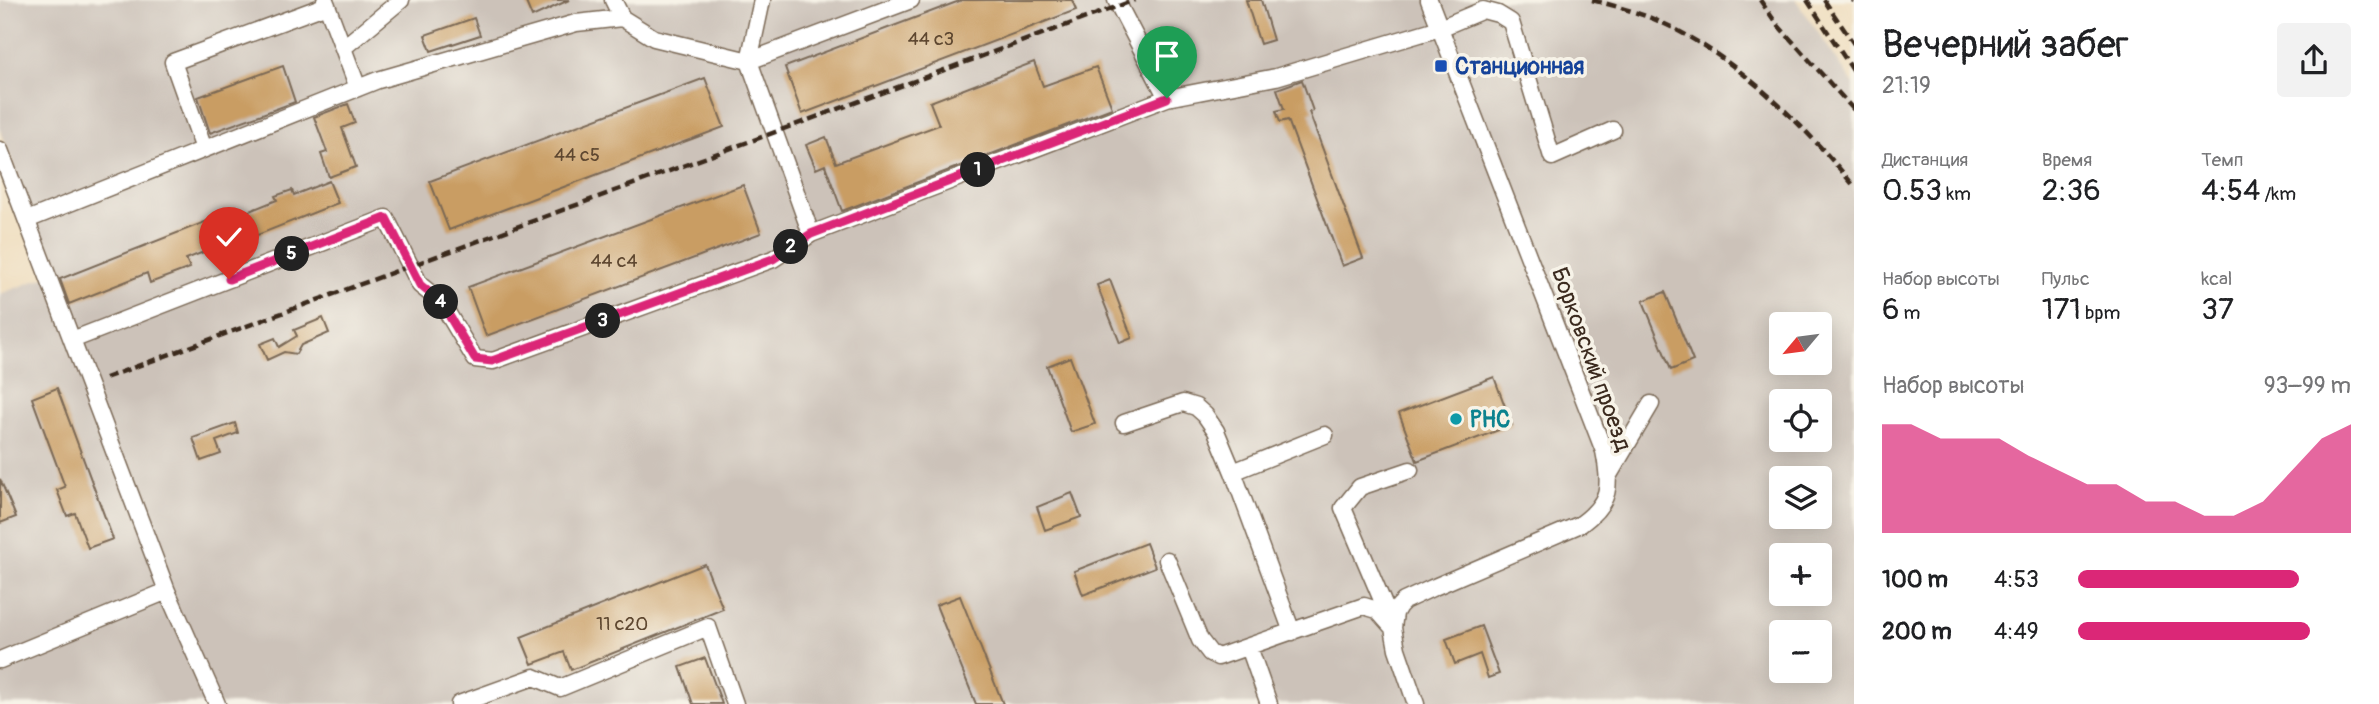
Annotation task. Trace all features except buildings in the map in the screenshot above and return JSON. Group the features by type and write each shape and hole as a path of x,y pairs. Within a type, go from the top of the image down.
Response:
{"street":[{"path":"343,48 401,0"},
{"path":"612,0 622,18 654,38 749,61 911,0"},
{"path":"762,0 749,61 811,234"},
{"path":"1116,0 1167,98"},
{"name":"Борковский проезд","path":"1393,628 1395,613 1404,601 1581,524 1598,512 1607,496 1609,475 1604,451 1429,0"},
{"path":"204,149 173,62 326,3 358,88"},
{"path":"72,340 386,218 420,285 441,302 475,359 492,361 773,259 811,234 1167,98 1276,77 1440,28 1483,10 1498,14 1511,22 1552,157 1614,130"},
{"path":"27,220 378,80 576,23 622,18"},
{"path":"0,150 167,591 218,704"},
{"path":"1125,423 1183,403 1196,407 1205,415 1216,431 1233,472 1292,632"},
{"path":"1609,475 1651,404"},
{"path":"1233,472 1325,435"},
{"path":"1410,470 1360,487 1343,508 1393,628 1397,649 1416,704"},
{"path":"1167,560 1205,648 1218,657 1363,606 1377,610 1393,628"},
{"path":"0,660 167,591"},
{"path":"459,704 534,677 560,688 708,627 735,704"},
{"path":"1249,647 1269,704"}],"shaded area":[{"path":"0,0 1796,0 1854,85 1854,704 0,704 0,294 53,274 0,130"}],"railway":[{"path":"105,378 1135,0"},
{"path":"1592,0 1663,23 1724,60 1793,119 1854,186"},
{"path":"1760,0 1776,23 1854,110"},
{"path":"1807,0 1854,72"},
{"path":"1824,0 1854,44"}],"place":[{"name":"Станционная","path":"1441,66"},
{"name":"РНС","path":"1456,419"}],"route":[{"path":"229,279 386,218 420,285 441,302 475,359 492,361 773,259 811,234 1167,98"}]}
